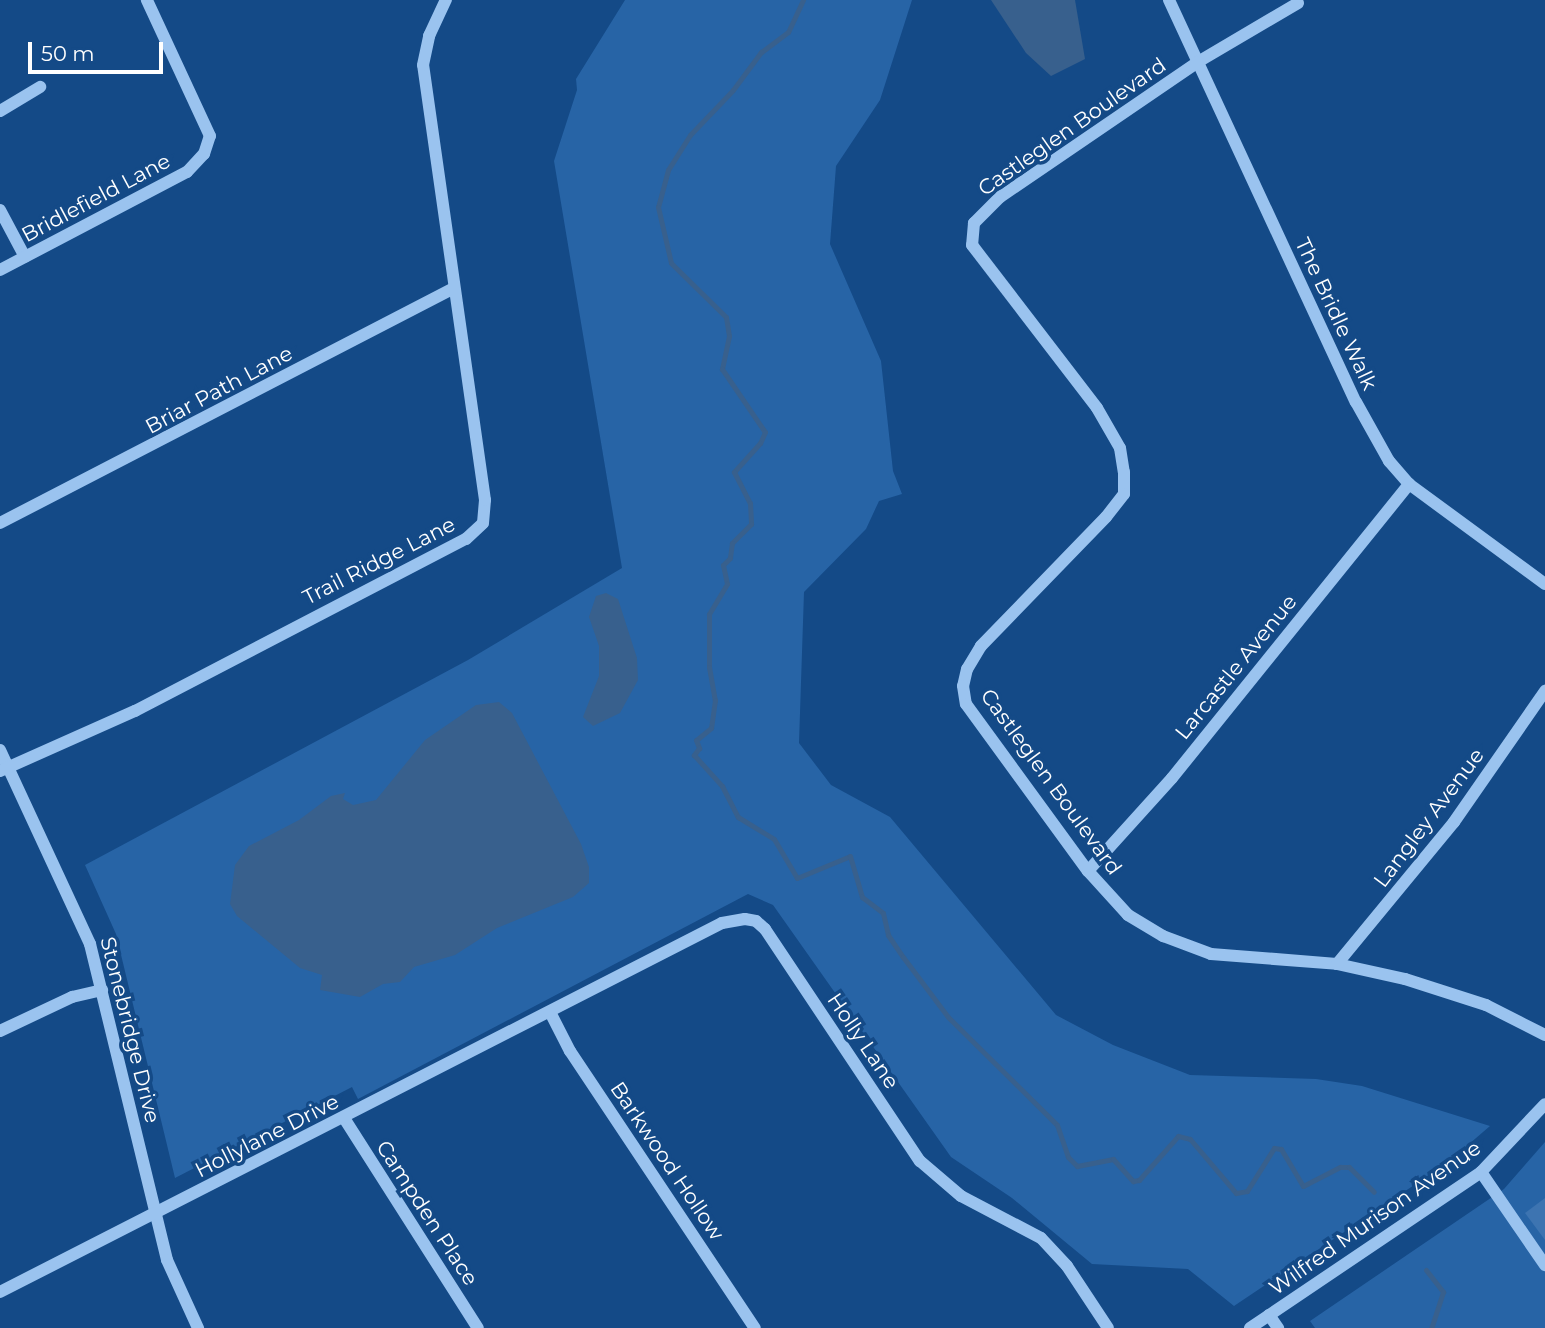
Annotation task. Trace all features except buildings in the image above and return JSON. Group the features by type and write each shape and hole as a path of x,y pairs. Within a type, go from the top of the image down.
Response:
{"street":[{"name":"Bridlefield Lane","path":"0,270 187,172 204,154 210,136 193,90 147,0"},
{"name":"Trail Ridge Lane","path":"4,769 125,716 478,529 486,511 423,65 432,27 446,0"},
{"name":"The Bridle Walk","path":"1169,0 1356,402 1389,461 1409,484 1545,584"},
{"name":"Castleglen Boulevard","path":"1298,3 1198,62 1000,197 974,223 972,245 1097,408 1120,448 1124,494 1112,510 981,646 963,686 966,704 1088,871 1128,915 1163,936 1211,954 1337,964 1405,979 1486,1005 1545,1035"},
{"path":"0,111 40,87"},
{"path":"0,211 25,257"},
{"name":"Briar Path Lane","path":"0,523 454,288"},
{"name":"Larcastle Avenue","path":"1088,871 1172,778 1409,484"},
{"name":"Langley Avenue","path":"1337,964 1454,822 1545,691"},
{"name":"Stonebridge Drive","path":"0,750 4,769 77,909 102,990 172,1277 198,1328"},
{"name":"Holly Lane","path":"550,1012 722,923 756,921 920,1161 961,1196 1047,1243 1108,1328"},
{"path":"0,1031 72,997 102,990"},
{"name":"Hollylane Drive","path":"0,1292 156,1215 550,1012"},
{"name":"Barkwood Hollow","path":"550,1012 570,1051 755,1328"},
{"name":"Wilfred Murison Avenue","path":"1250,1328 1481,1172 1545,1104"},
{"name":"Campden Place","path":"344,1118 478,1328"},
{"path":"1481,1172 1545,1265"},
{"path":"1269,1315 1278,1328"}],"shaded area":[{"path":"625,0 912,0 880,100 836,166 830,244 881,361 893,471 902,494 879,501 866,529 804,592 799,743 831,785 890,817 1056,1015 1113,1045 1190,1075 1316,1079 1362,1086 1490,1126 1447,1163 1234,1306 1188,1269 1092,1264 1012,1198 951,1157 773,905 748,894 358,1099 352,1087 175,1178 116,934 85,865 468,660 622,568 554,161 577,90 576,79"},
{"path":"991,0 1075,0 1085,59 1051,76 1026,53"},
{"path":"606,593 618,599 637,658 638,680 620,713 593,726 583,717 599,676 599,646 589,617 596,596"},
{"path":"499,702 512,713 581,844 589,867 589,883 573,897 497,928 455,955 414,967 400,982 383,984 360,997 320,990 322,975 300,968 237,916 230,904 235,865 249,846 299,820 331,796 345,793 343,799 353,805 376,800 425,740 476,705"},
{"path":"1545,1142 1545,1328 1315,1328 1310,1321 1504,1189"}],"waterway":[{"path":"803,0 788,32 761,52 733,90 690,135 668,170 658,207 671,263 726,317 729,336 722,369 765,432 760,443 734,472 750,503 751,524 732,543 730,558 723,565 727,584 709,614 709,667 715,700 711,728 696,740 699,748 694,755 722,786 738,817 774,839 797,878 850,856 862,897 883,913 888,935 903,957 948,1017 1057,1125 1068,1157 1077,1166 1113,1159 1133,1181 1139,1180 1178,1136 1190,1139 1236,1193 1247,1191 1274,1148 1281,1149 1303,1186 1340,1167 1349,1167 1374,1192"},
{"path":"1426,1270 1443,1292 1431,1328"}]}
